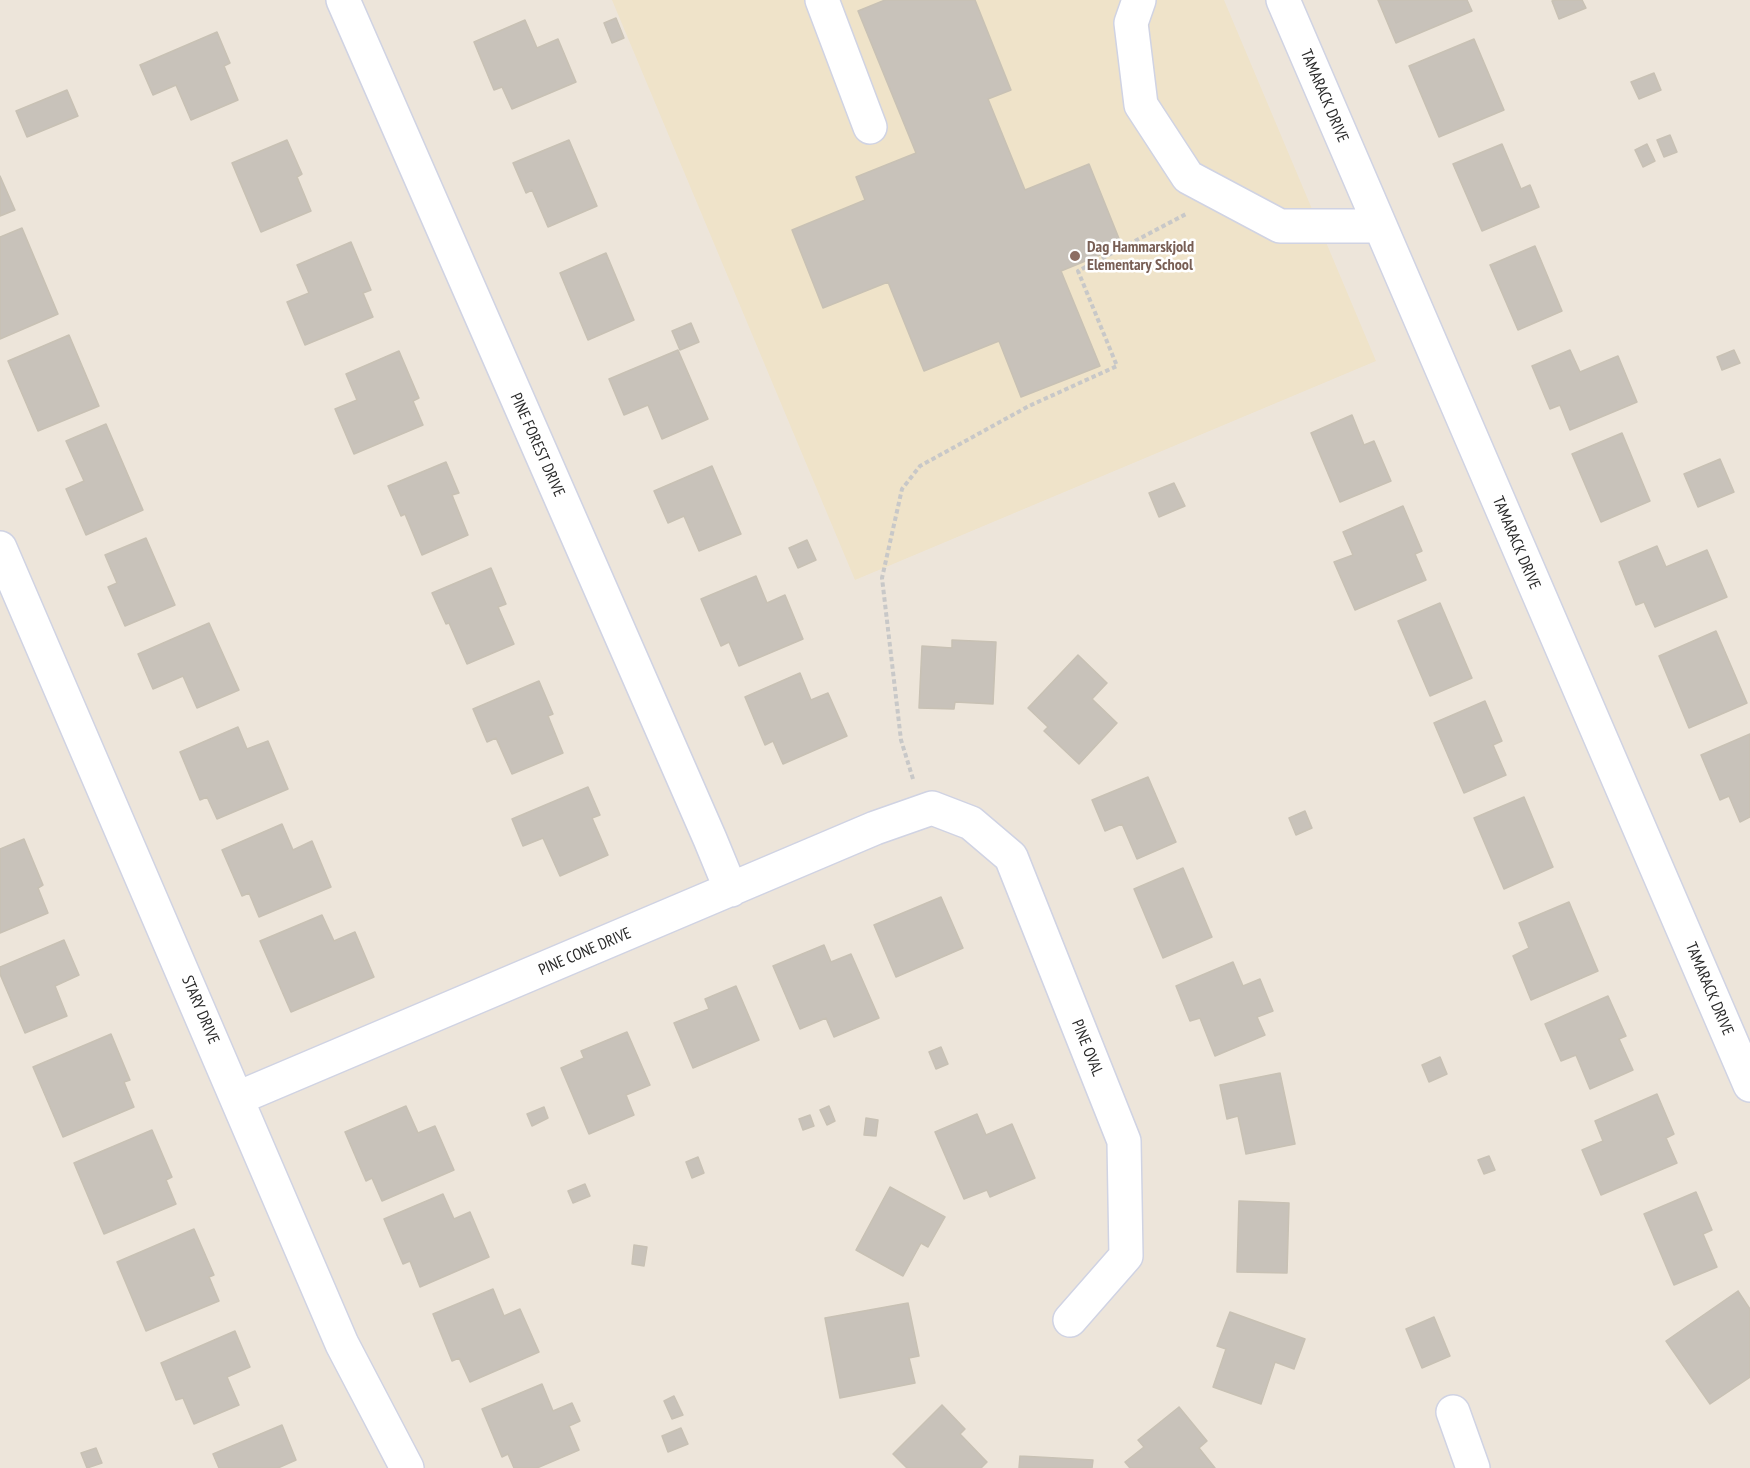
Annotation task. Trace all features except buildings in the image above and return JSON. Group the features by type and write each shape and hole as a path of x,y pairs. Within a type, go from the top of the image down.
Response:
{"street":[{"name":"PINE FOREST DRIVE","path":"343,0 731,890"},
{"path":"822,0 870,127"},
{"path":"1139,0 1131,23 1141,105 1188,177 1280,226 1380,226"},
{"name":"TAMARACK DRIVE","path":"1283,0 1750,1085"},
{"name":"STARY DRIVE","path":"0,548 342,1344 407,1468"},
{"name":"PINE CONE DRIVE","path":"238,1098 875,828 932,808"},
{"name":"PINE OVAL","path":"932,808 971,823 1011,857 1124,1141 1126,1256 1070,1320"},
{"path":"1453,1412 1473,1468"}],"path":[{"path":"913,778 901,740 882,578 902,489 920,466 1029,406 1117,366 1078,271 1188,213"}],"shaded area":[{"path":"612,0 1224,0 1376,361 855,580"}],"place":[{"name":"Dag Hammarskjold Elementary School","path":"1075,256"}]}
